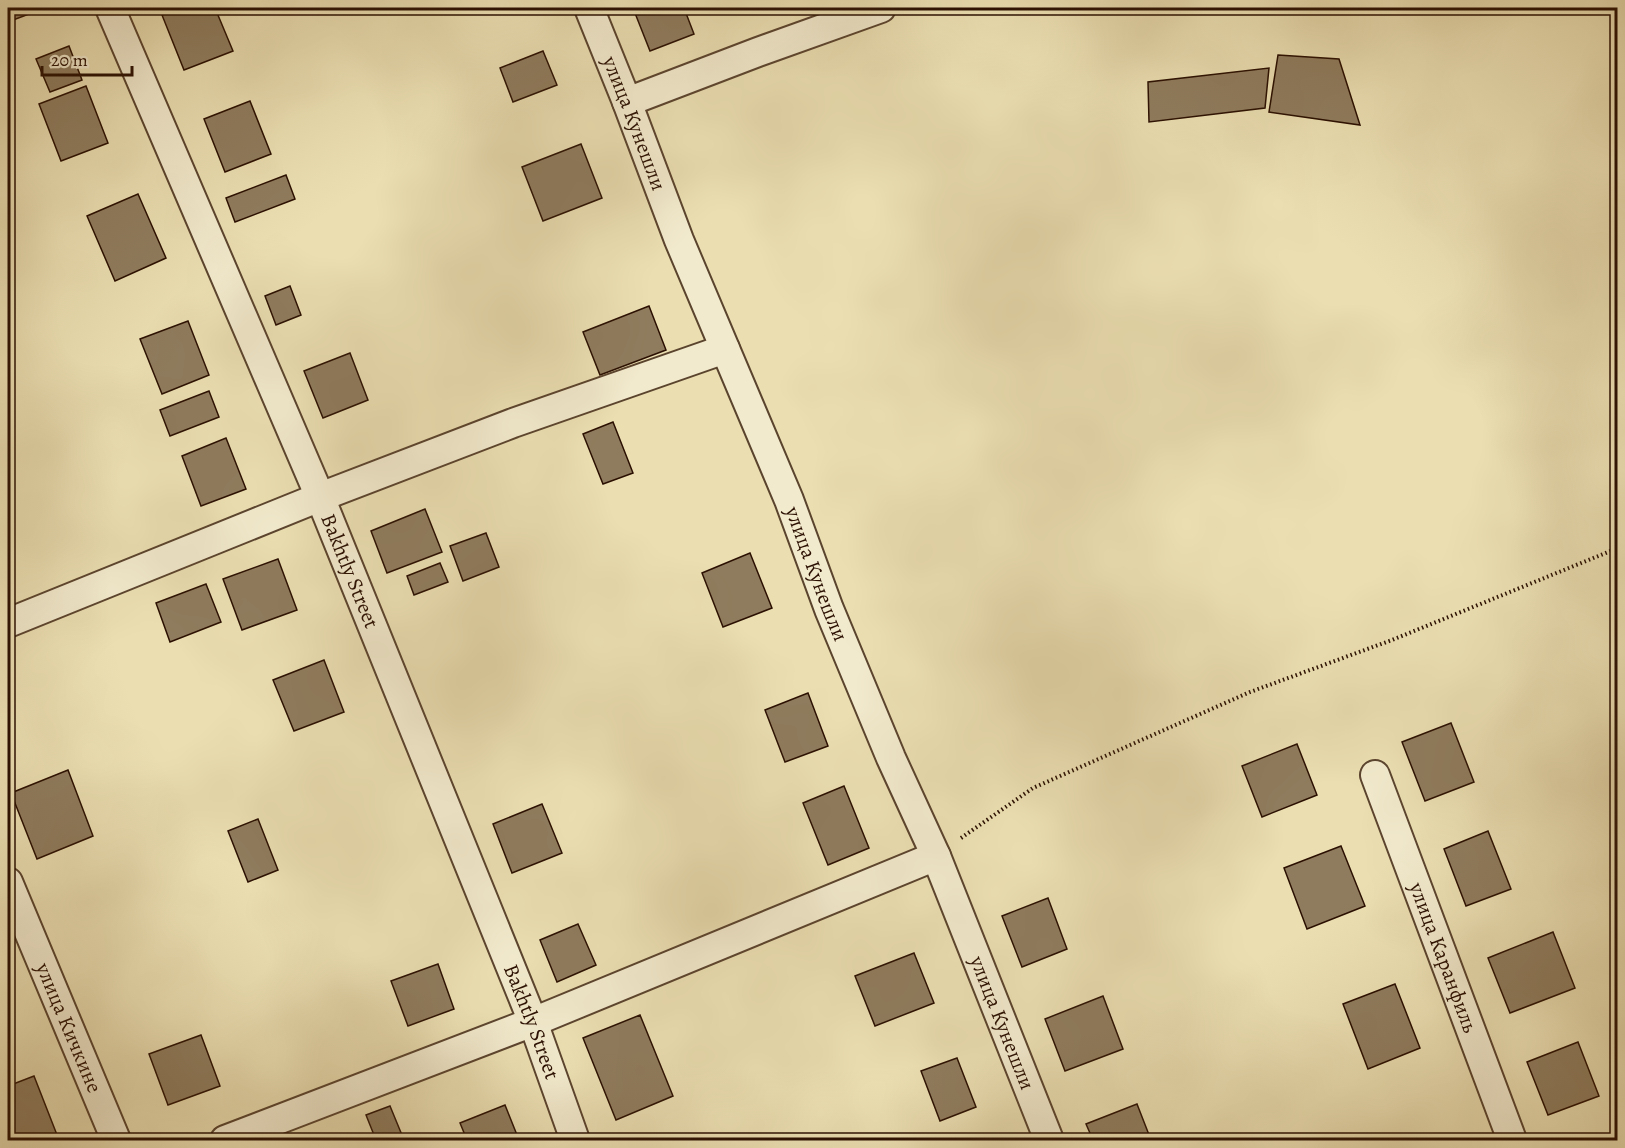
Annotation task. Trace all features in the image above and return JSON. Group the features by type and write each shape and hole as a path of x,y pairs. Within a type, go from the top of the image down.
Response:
{"street":[{"name":"Bakhtly Street","path":"110,8 320,497 533,1022 575,1140"},
{"name":"улица Кунешли","path":"589,8 679,240 789,500 829,609 891,758 936,856 1048,1140"},
{"path":"627,102 881,8"},
{"path":"8,623 320,497 513,423 725,349"},
{"name":"улица Каранфиль","path":"1375,775 1512,1140"},
{"path":"225,1140 533,1022 936,856"},
{"name":"улица Кичкине","path":"8,882 116,1140"}],"path":[{"path":"936,856 1033,788 1250,692 1392,640 1617,548"}],"building":[{"path":"8,8 45,8 8,22"},
{"path":"182,8 215,8 233,51 184,70 162,15"},
{"path":"633,8 684,8 694,34 650,51"},
{"path":"69,46 82,80 50,92 36,59"},
{"path":"543,51 557,85 513,102 500,68"},
{"path":"1278,55 1339,59 1360,125 1269,112"},
{"path":"1269,68 1265,108 1149,122 1148,82"},
{"path":"86,86 108,143 61,161 39,104"},
{"path":"250,101 271,154 225,172 204,119"},
{"path":"581,144 602,198 543,221 522,167"},
{"path":"286,175 295,199 235,222 226,198"},
{"path":"138,194 166,258 115,281 87,216"},
{"path":"290,286 301,315 276,325 265,296"},
{"path":"649,306 666,350 600,375 583,332"},
{"path":"188,321 209,375 162,394 140,339"},
{"path":"350,353 368,400 323,418 304,371"},
{"path":"209,391 219,417 170,436 160,410"},
{"path":"613,422 633,473 603,484 583,434"},
{"path":"226,438 246,489 201,506 182,456"},
{"path":"425,509 442,552 387,573 371,531"},
{"path":"486,533 499,567 463,581 450,546"},
{"path":"750,553 772,608 723,627 702,573"},
{"path":"278,559 297,610 242,630 223,579"},
{"path":"440,563 448,582 414,595 407,576"},
{"path":"206,584 221,622 170,642 156,603"},
{"path":"324,660 344,712 294,731 273,680"},
{"path":"808,693 828,746 785,762 765,710"},
{"path":"1451,723 1474,782 1425,801 1402,742"},
{"path":"1297,744 1317,795 1262,817 1242,766"},
{"path":"68,770 93,836 37,859 11,793"},
{"path":"844,786 869,848 828,865 803,803"},
{"path":"542,804 562,853 512,873 493,824"},
{"path":"258,819 278,870 248,882 228,831"},
{"path":"1488,831 1511,889 1466,906 1444,849"},
{"path":"1341,846 1365,906 1307,929 1284,868"},
{"path":"1048,898 1067,949 1022,967 1002,916"},
{"path":"578,924 596,965 557,982 540,940"},
{"path":"1553,932 1575,988 1510,1013 1488,958"},
{"path":"914,953 934,1003 875,1026 855,976"},
{"path":"438,964 454,1009 408,1026 391,981"},
{"path":"1395,984 1420,1048 1368,1069 1343,1004"},
{"path":"1103,996 1123,1049 1065,1071 1045,1019"},
{"path":"640,1015 673,1096 616,1120 583,1038"},
{"path":"201,1035 220,1086 168,1105 149,1054"},
{"path":"1578,1042 1599,1096 1548,1115 1527,1062"},
{"path":"957,1058 976,1107 940,1121 921,1071"},
{"path":"34,1076 59,1140 13,1140 8,1126 8,1086"},
{"path":"1137,1104 1151,1140 1093,1140 1086,1124"},
{"path":"505,1105 519,1140 467,1140 460,1123"},
{"path":"390,1106 404,1140 376,1140 366,1115"}]}
